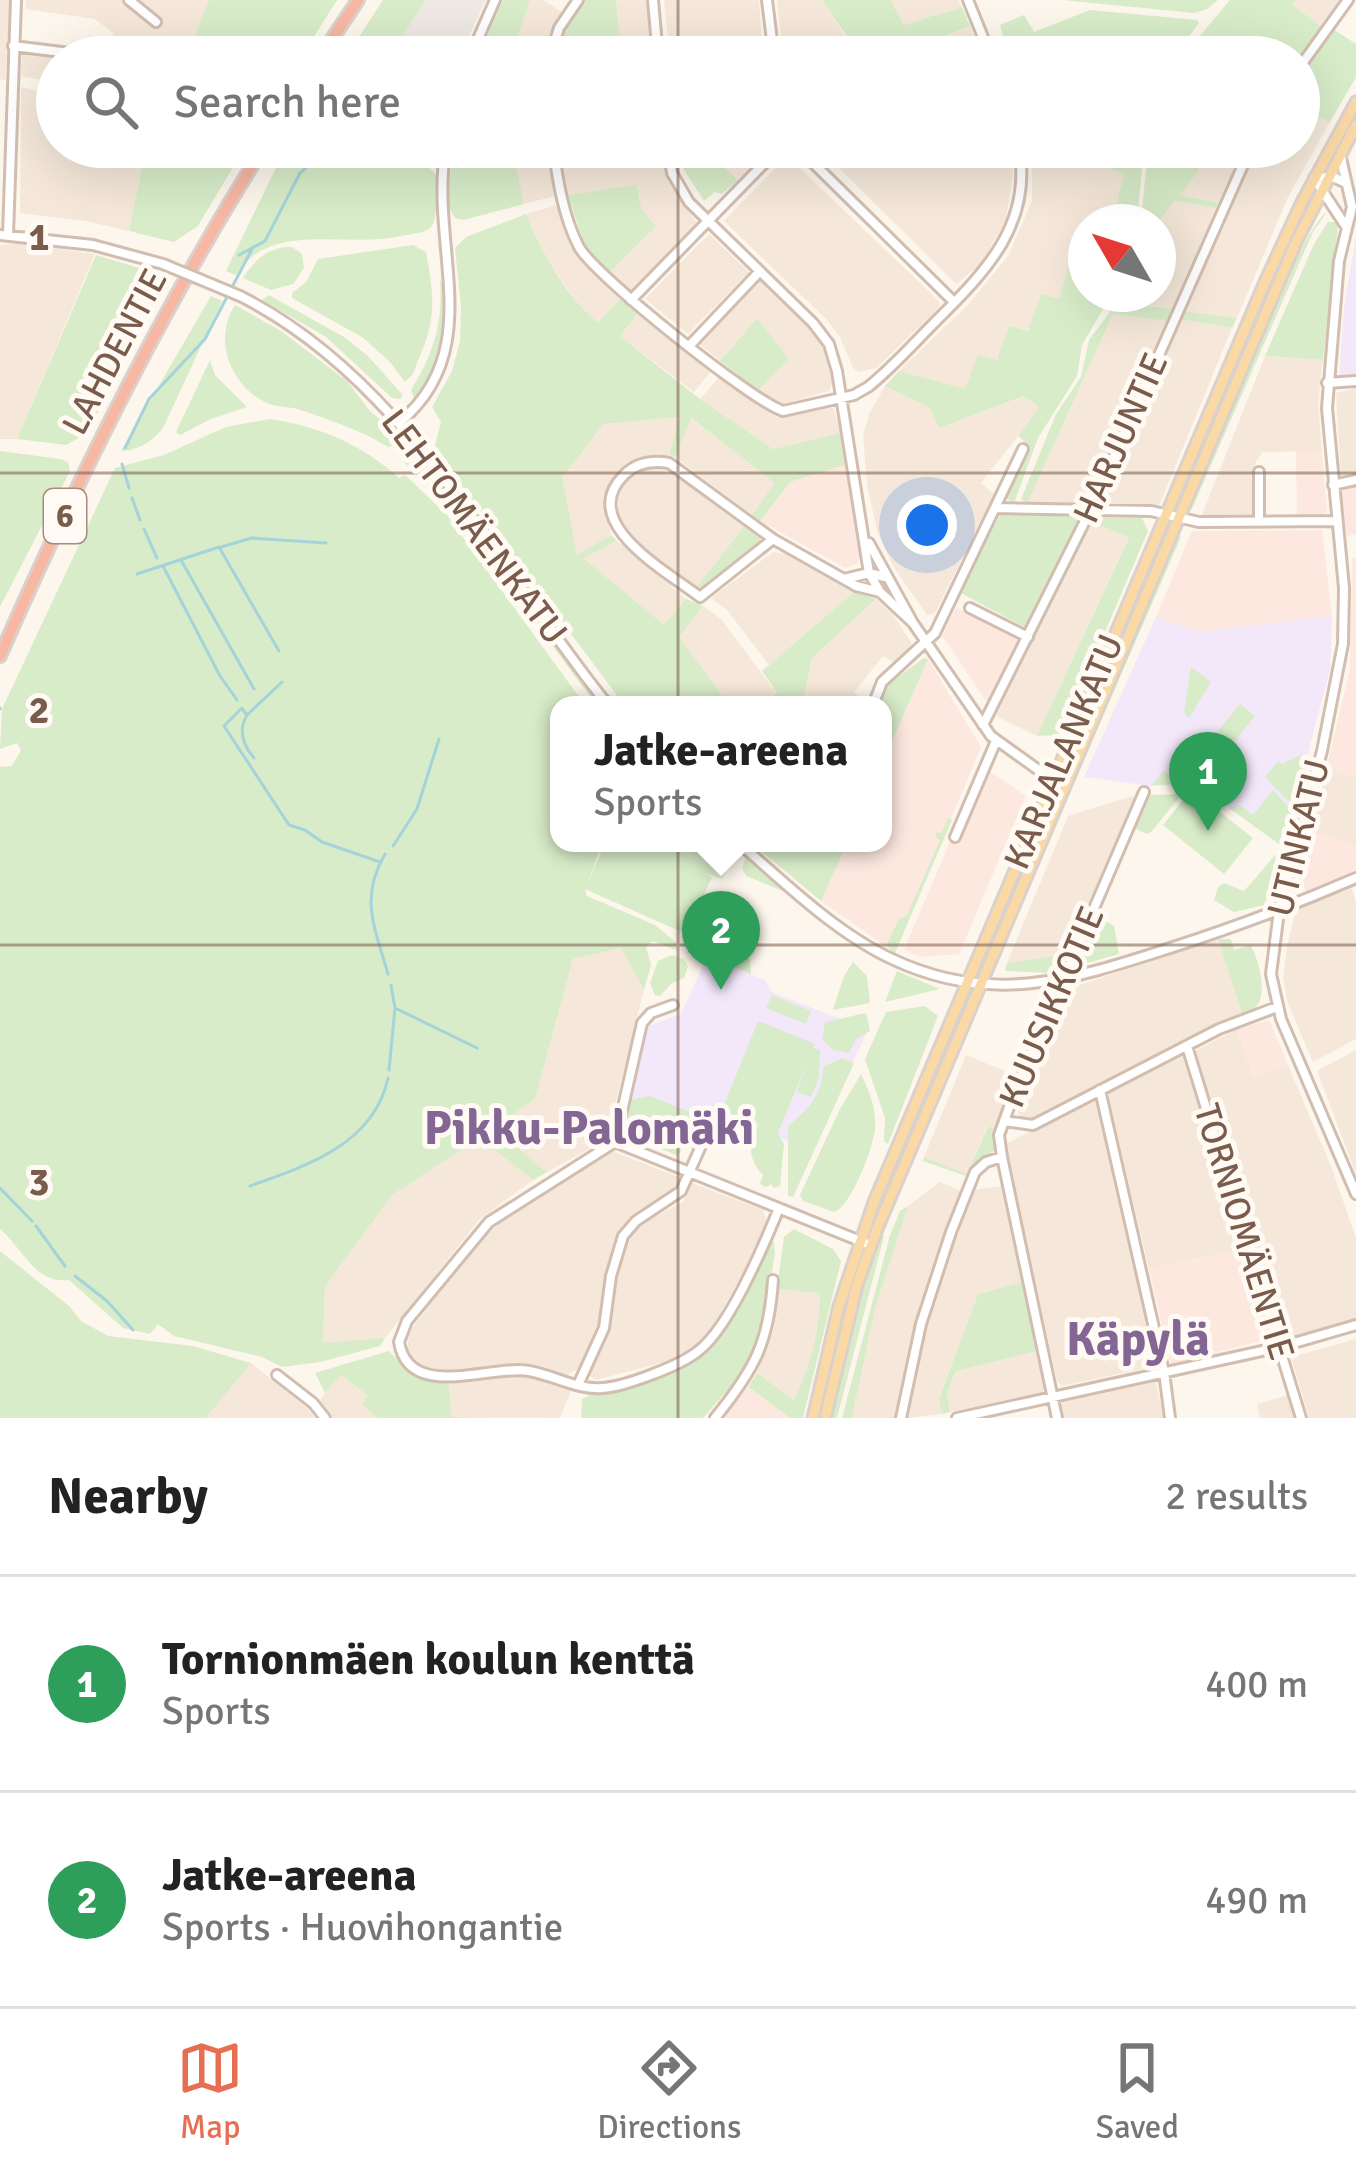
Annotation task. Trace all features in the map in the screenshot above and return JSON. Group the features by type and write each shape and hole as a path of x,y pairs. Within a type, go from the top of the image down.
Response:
{"highway":[{"path":"334,36 358,0"},
{"name":"LAHDENTIE","path":"0,656 118,408 252,168"}],"main road":[{"name":"KARJALANKATU","path":"1320,167 1356,102"},
{"name":"KARJALANKATU","path":"1057,784 1306,220 1356,125"},
{"name":"KARJALANKATU","path":"813,1418 839,1306 1166,514 1320,168"},
{"name":"KARJALANKATU","path":"824,1418 865,1244"}],"street":[{"path":"4,236 16,0"},
{"path":"129,0 156,22"},
{"path":"479,36 495,0"},
{"path":"557,36 578,0"},
{"path":"653,0 656,36"},
{"path":"767,0 771,36"},
{"path":"968,0 983,36"},
{"path":"1320,39 1348,0"},
{"path":"13,46 36,49"},
{"name":"UTINKATU","path":"1339,153 1352,207 1327,383 1344,588 1342,657 1271,959 1277,1007 1356,1194"},
{"path":"400,422 428,395 448,346 451,311 441,208 444,168"},
{"path":"556,168 580,247 599,272 774,408 794,409 861,392 954,302 997,256 1014,223 1021,168"},
{"path":"673,168 676,184 709,223 824,337 842,397 869,573 880,592 913,623"},
{"path":"631,300 760,168"},
{"path":"818,168 954,302"},
{"name":"HARJUNTIE","path":"983,725 1090,511 1242,168"},
{"path":"1346,183 1314,178 1346,226"},
{"path":"1306,220 1334,207"},
{"name":"LEHTOMÄENKATU","path":"4,236 93,245 163,264 240,296 319,346 400,422 601,696"},
{"path":"691,345 760,271"},
{"path":"1327,383 1356,381"},
{"path":"877,696 882,682 928,642 1023,448"},
{"path":"773,539 700,597 620,534 612,515 612,494 634,467 669,463 773,539 842,579 880,592"},
{"path":"1259,472 1259,522"},
{"path":"1334,485 1356,480"},
{"path":"996,508 1166,514 1199,522 1336,521"},
{"path":"866,535 913,623 983,725 996,741 1057,784"},
{"path":"842,579 869,573 886,578"},
{"path":"880,592 886,578"},
{"path":"970,608 1028,637"},
{"path":"955,837 996,741"},
{"name":"KUUSIKKOTIE","path":"901,1418 924,1312 956,1219 979,1168 1002,1156 999,1135 1004,1120 1144,792"},
{"path":"750,852 878,952 918,970 1019,985 1062,981 1279,911 1356,879"},
{"path":"673,1005 651,1012 642,1023 615,1142 489,1222 418,1306 400,1337 400,1351 408,1364 428,1374 453,1377 521,1370 578,1385 612,1387 676,1364 706,1345 722,1325 779,1208"},
{"path":"1004,1120 1029,1126 1187,1046 1277,1007"},
{"name":"TORNIOMÄENTIE","path":"1187,1046 1301,1418"},
{"path":"1100,1090 1164,1372 1170,1418"},
{"path":"578,1385 604,1328 611,1276 623,1236 636,1221 678,1194 716,1112"},
{"path":"615,1142 865,1244"},
{"path":"1002,1156 1057,1418"},
{"path":"715,1418 762,1349 773,1280"},
{"path":"962,1418 1280,1347 1356,1325"},
{"path":"277,1375 313,1402 325,1418"}],"shaded area":[{"path":"0,0 11,0 5,80 0,79"},
{"path":"26,0 209,0 194,36 112,36 95,19 25,9"},
{"path":"426,0 486,0 469,36 403,36"},
{"path":"530,0 543,0 562,12 552,36 518,36"},
{"path":"616,0 646,0 650,36 620,36"},
{"path":"664,0 759,0 762,36 668,36"},
{"path":"777,0 822,0 845,36 781,36"},
{"path":"891,0 958,0 962,7 904,25"},
{"path":"1295,0 1342,0 1322,27 1291,5"},
{"path":"970,26 974,36 946,36"},
{"path":"22,43 36,45 36,79 21,76"},
{"path":"21,87 36,90 36,168 142,168 129,231 20,213"},
{"path":"1320,118 1330,122 1320,140"},
{"path":"516,168 551,168 555,196 524,204"},
{"path":"564,168 665,168 669,183 697,223 630,291 608,274 642,210 636,186 568,195"},
{"path":"725,168 749,168 738,180"},
{"path":"775,168 800,168 940,302 939,308 876,368 859,372 828,321 724,221"},
{"path":"839,168 1012,168 1006,220 981,264 956,284"},
{"path":"1032,168 1105,168 1124,173 1116,204 1068,204 1068,270 1059,299 965,390 899,371 967,306 1008,256 1032,201"},
{"path":"1200,168 1236,168 1218,203 1179,196"},
{"path":"1248,168 1304,168 1237,318 1183,311"},
{"path":"1175,201 1216,208 1176,302 1176,204"},
{"path":"558,205 575,249 621,298 598,324 548,262 526,214"},
{"path":"709,234 749,272 688,334 645,299"},
{"path":"1356,235 1356,376 1339,380 1344,308"},
{"path":"18,243 95,254 17,439 0,439 0,245"},
{"path":"760,280 820,340 833,381 829,391 782,404 758,391 789,358 757,320 720,361 699,344"},
{"path":"639,312 713,369 694,392 620,336"},
{"path":"1113,314 1166,321 1090,501 1083,506 1027,504"},
{"path":"1178,319 1232,328 1159,506 1100,504"},
{"path":"1265,356 1323,360 1318,403 1322,451 1263,452 1256,461 1252,516 1201,517"},
{"path":"721,375 778,418 829,406 840,433 773,449 700,399"},
{"path":"885,386 930,408 939,428 1025,396 1040,408 981,483 994,494 935,613 927,615 893,566 877,531 867,484 863,436"},
{"path":"1356,388 1356,474 1341,478 1336,393"},
{"path":"679,417 669,455 627,462 603,495 611,535 577,555 561,477 604,424"},
{"path":"690,418 776,483 752,515 675,457"},
{"path":"1296,451 1322,451 1327,512 1323,515 1297,516"},
{"path":"845,465 862,553 857,564 845,568 760,521 790,482"},
{"path":"658,468 678,477 744,526 697,587 630,537 617,517 618,497 626,481"},
{"path":"1356,485 1356,534 1347,536 1341,489"},
{"path":"1090,521 1129,536 1037,736 996,716"},
{"path":"1322,530 1332,616 1199,632 1156,617 1192,531"},
{"path":"617,541 673,582 671,587 686,599 664,626 582,558"},
{"path":"773,552 786,554 854,592 769,665 727,610 711,598"},
{"path":"1356,557 1356,776 1326,770 1350,669 1352,558"},
{"path":"876,599 892,613 912,644 894,663 883,656 854,692 858,696 804,696 812,658"},
{"path":"703,606 721,619 777,694 722,696 678,637"},
{"path":"956,608 1022,638 989,705 942,636"},
{"path":"1332,616 1330,670 1283,847 1197,784 1150,786 1084,777 1156,617 1199,632"},
{"path":"928,659 981,747 895,953 821,901 843,852 892,852 892,741"},
{"path":"1326,770 1356,776 1356,845 1312,831"},
{"path":"989,771 1026,796 959,954 920,957 904,950 951,839 960,836"},
{"path":"1132,796 1066,954 1007,963 1068,816"},
{"path":"1312,831 1356,845 1356,870 1307,891 1297,882"},
{"path":"1352,888 1356,903 1356,1039 1313,1062 1288,1004 1283,978 1287,947 1300,907"},
{"path":"1218,939 1242,1014 1030,1120 1020,1119 1016,1104 1068,989"},
{"path":"621,948 644,990 610,1125 597,1145 547,1172 492,1128 535,1099 573,959"},
{"path":"707,957 765,980 772,992 868,1030 812,1150 708,1111 692,1148 683,1145 678,1156 623,1132 646,1027 681,1014"},
{"path":"1269,1020 1288,1065 1253,1078 1237,1029"},
{"path":"1237,1029 1253,1077 1288,1065 1356,1238 1356,1318 1284,1339 1195,1051"},
{"path":"1356,1050 1356,1174 1317,1071"},
{"path":"966,1055 1017,1076 995,1129 987,1126 967,1175 924,1157"},
{"path":"1183,1056 1242,1249 1149,1269 1107,1092"},
{"path":"1099,1098 1156,1360 1152,1367 1062,1386 1057,1381 1005,1144"},
{"path":"479,1138 533,1180 479,1220 385,1338 323,1344 325,1287 391,1196"},
{"path":"612,1151 679,1177 674,1189 635,1213 618,1233 598,1328 580,1368 565,1376 525,1366 452,1372 425,1368 411,1357 407,1348 410,1331 472,1249 507,1216"},
{"path":"940,1182 961,1191 930,1273 895,1418 852,1418 875,1309 908,1206"},
{"path":"692,1183 763,1210 767,1221 749,1263 697,1346 680,1358 596,1380 590,1376 591,1365 608,1327 627,1239 637,1226 683,1202"},
{"path":"1003,1186 1023,1282 978,1294 939,1397 942,1414 906,1418 934,1294 963,1211 973,1190"},
{"path":"1242,1249 1268,1339 1171,1364 1149,1269"},
{"path":"777,1289 820,1292 820,1323 809,1369 794,1400 757,1373 773,1332"},
{"path":"1356,1339 1356,1418 1309,1418 1291,1357"},
{"path":"1038,1351 1046,1391 950,1412 947,1393 956,1371"},
{"path":"251,1363 307,1408 315,1418 206,1418"},
{"path":"340,1374 369,1397 363,1405 378,1418 334,1418 320,1400"},
{"path":"512,1374 571,1391 560,1418 450,1417 449,1384"},
{"path":"1155,1380 1164,1418 1062,1418 1061,1401"},
{"path":"748,1387 790,1418 721,1418"},
{"path":"1288,1395 1295,1418 1260,1418 1257,1404"}],"green space":[{"path":"209,0 337,0 314,36 194,36"},
{"path":"383,0 426,0 403,36 360,36"},
{"path":"503,0 530,0 518,36 487,36"},
{"path":"584,0 616,0 620,36 561,36"},
{"path":"822,0 891,0 904,25 962,7 970,26 945,36 847,36"},
{"path":"1062,0 1218,0 1194,13"},
{"path":"1230,0 1295,0 1292,5 1322,27 1315,36 1200,36"},
{"path":"1090,10 1199,23 1189,36 1003,36 1000,25 1024,15 1034,32"},
{"path":"1333,29 1356,44 1356,77 1330,122 1320,118 1320,47"},
{"path":"142,168 233,168 198,226 174,242 129,231"},
{"path":"276,168 429,168 436,174 435,219 424,232 380,239 289,241 251,258 236,275 226,271"},
{"path":"451,168 516,168 524,204 463,220 455,218 447,205"},
{"path":"725,168 738,180 704,201 684,170"},
{"path":"1106,168 1142,168 1139,204 1116,204 1124,173"},
{"path":"1146,168 1200,168 1180,195 1218,203 1216,208 1175,201 1143,204"},
{"path":"636,185 642,210 656,226 608,274 584,244 568,195"},
{"path":"1315,191 1180,502 1176,501 1277,265"},
{"path":"1327,212 1313,232 1191,511 1186,507 1275,301 1314,228"},
{"path":"526,214 556,273 586,311 598,323 621,298 639,312 620,336 700,399 773,449 840,433 845,465 790,482 760,521 752,515 775,483 691,418 675,457 669,455 679,417 604,424 562,477 577,555 611,535 617,541 583,558 664,625 686,599 703,606 679,637 722,696 617,696 434,450 441,422 432,407 452,371 460,341 455,248 466,237"},
{"path":"1328,222 1338,226 1323,360 1265,356 1314,244"},
{"path":"413,245 426,252 432,306 425,344 405,382 362,337 292,298 292,293 306,282 318,259"},
{"path":"292,247 302,254 304,268 293,284 271,290 243,278 263,255"},
{"path":"96,255 156,273 161,291 87,433 66,445 17,439"},
{"path":"1068,269 1068,312 1101,312 1082,345 1077,376 1038,438 1014,503 1007,499 1029,446 1018,436 1039,407 1024,396 939,428 930,408 885,386 899,371 965,389 978,355 997,360 1009,326 1028,331 1041,294 1059,299"},
{"path":"440,280 448,309 444,342 415,401 411,390 426,363 438,324"},
{"path":"269,295 344,337 368,356 402,394 401,399 392,398 326,337 262,300"},
{"path":"211,296 222,301 164,426 145,444 121,451"},
{"path":"235,305 281,331 347,381 370,411 398,434 401,444 388,447 346,426 254,395 239,380 226,351 226,326"},
{"path":"1183,311 1237,318 1232,328 1178,319"},
{"path":"1171,312 1166,321 1113,314 1027,504 1021,499 1056,414 1081,377 1089,340 1109,313"},
{"path":"757,319 789,358 758,391 720,361"},
{"path":"210,360 215,375 247,407 180,435 176,432"},
{"path":"270,419 339,439 399,478 405,475 446,514 578,696 550,696 550,852 599,852 588,883 601,852 710,852 726,873 722,879 705,873 712,877 686,934 585,889 587,896 655,925 678,944 675,950 653,941 646,947 651,965 644,990 621,948 573,959 535,1099 493,1128 547,1172 533,1180 479,1138 391,1196 325,1287 323,1343 385,1338 380,1346 282,1367 262,1357 174,1336 158,1324 150,1334 123,1328 69,1280 38,1271 0,1229 0,767 12,766 21,750 17,743 0,749 2,709 115,468 164,455 226,427"},
{"path":"413,448 595,696 579,682 452,507 404,462"},
{"path":"0,451 60,459 68,462 70,471 0,607"},
{"path":"1001,513 1076,516 1079,522 1026,628 959,592"},
{"path":"1093,517 1142,518 1148,531 1068,719 1058,735 1037,736 1129,537 1090,521"},
{"path":"744,526 761,539 759,547 704,588 697,587"},
{"path":"1163,530 1168,531 1062,774 1061,773"},
{"path":"1176,535 1181,537 1067,799 1063,797"},
{"path":"854,592 876,599 812,658 804,696 773,696 777,693 762,671"},
{"path":"928,659 892,741 892,696 882,696 888,684"},
{"path":"1191,667 1211,682 1189,718 1184,712"},
{"path":"1240,704 1255,716 1232,745 1217,732"},
{"path":"1208,741 1234,763 1234,775 1216,796 1197,784 1151,785 1164,771 1176,780"},
{"path":"1301,755 1309,761 1295,808 1265,777 1278,761 1282,764"},
{"path":"1273,790 1294,813 1283,847 1229,808 1240,805 1253,815"},
{"path":"1182,794 1152,831 1147,834 1133,828 1147,795"},
{"path":"1186,796 1201,797 1253,838 1224,874 1163,825"},
{"path":"948,818 952,820 894,955 887,944 899,919 907,915 940,840 935,837 937,832 942,833"},
{"path":"762,852 843,852 821,901"},
{"path":"1276,854 1279,859 1264,905 1234,912 1214,900 1224,883 1244,891"},
{"path":"746,857 790,894 746,876 742,868"},
{"path":"728,899 743,907 728,945 712,937"},
{"path":"1096,916 1114,926 1119,954 1081,965 1078,958"},
{"path":"1218,939 1231,939 1234,950 1250,945 1256,957 1261,998 1242,1014"},
{"path":"714,945 750,959 751,974 710,958 709,948"},
{"path":"1066,954 1051,973 1005,971 1007,963"},
{"path":"672,955 684,959 688,967 684,978 655,995 650,983 658,961"},
{"path":"853,962 867,976 870,1003 833,1010 844,976"},
{"path":"897,971 940,989 885,1002"},
{"path":"772,995 811,1011 806,1024 766,1008"},
{"path":"925,1006 938,1016 888,1144 884,1141 885,1118 865,1059 886,1012"},
{"path":"866,1013 870,1031 856,1039 849,1053 833,1050 822,1040 825,1022"},
{"path":"758,1021 820,1050 819,1078 811,1097 797,1092 807,1063 778,1133 784,1144 780,1186 773,1188 760,1184 763,1175 752,1155 751,1143 759,1125 722,1110"},
{"path":"949,1033 945,1055 874,1225 870,1223"},
{"path":"842,1058 854,1063 793,1197 788,1196 788,1126 813,1101 823,1067"},
{"path":"861,1074 874,1107 873,1138 854,1189 834,1212 803,1201 800,1195"},
{"path":"650,1096 704,1118 692,1148 683,1145 678,1156 623,1132 629,1100"},
{"path":"988,1126 995,1129 995,1150 976,1163 969,1177 923,1161 924,1157 967,1174"},
{"path":"908,1206 875,1309 852,1418 842,1418 890,1235 900,1211"},
{"path":"794,1229 833,1249 841,1261 803,1418 790,1418 748,1387 757,1373 794,1400 810,1361 820,1293 777,1289 784,1237"},
{"path":"880,1233 884,1236 837,1418 830,1418 855,1313"},
{"path":"774,1242 775,1253 761,1338 738,1378 703,1418 581,1418 582,1399 633,1386 709,1351 724,1332"},
{"path":"0,1251 81,1321 108,1336 193,1346 251,1363 206,1418 0,1418"},
{"path":"1023,1282 1038,1351 956,1371 947,1393 950,1412 942,1414 939,1398 978,1294"},
{"path":"389,1351 412,1374 449,1384 451,1417 511,1418 378,1418 362,1405 368,1396 341,1375 325,1393 315,1373"}],"waterway":[{"path":"239,255 265,241 306,168"},
{"path":"125,448 149,399 205,339 253,247"},
{"path":"122,464 129,488"},
{"path":"132,498 140,520"},
{"path":"144,529 157,558"},
{"path":"221,547 252,538 326,543"},
{"path":"137,574 219,547 279,651"},
{"path":"181,560 254,689"},
{"path":"163,566 237,700"},
{"path":"248,714 282,682"},
{"path":"242,708 224,726 289,825 380,862"},
{"path":"243,710 247,715 243,737 254,758"},
{"path":"393,846 417,809 439,739"},
{"path":"385,854 371,899 388,974"},
{"path":"389,1070 395,1008 391,985"},
{"path":"395,1008 477,1048"},
{"path":"250,1186 315,1160 353,1136 369,1120 388,1078"},
{"path":"0,1188 32,1221"},
{"path":"36,1226 65,1266"},
{"path":"75,1276 133,1330"}],"place":[{"name":"Tornionmäen koulun kenttä","path":"1208,831"},
{"name":"Jatke-areena","path":"721,990"}],"district":[{"name":"Pikku-Palomäki","path":"589,1128"},
{"name":"Käpylä","path":"1138,1339"}]}
